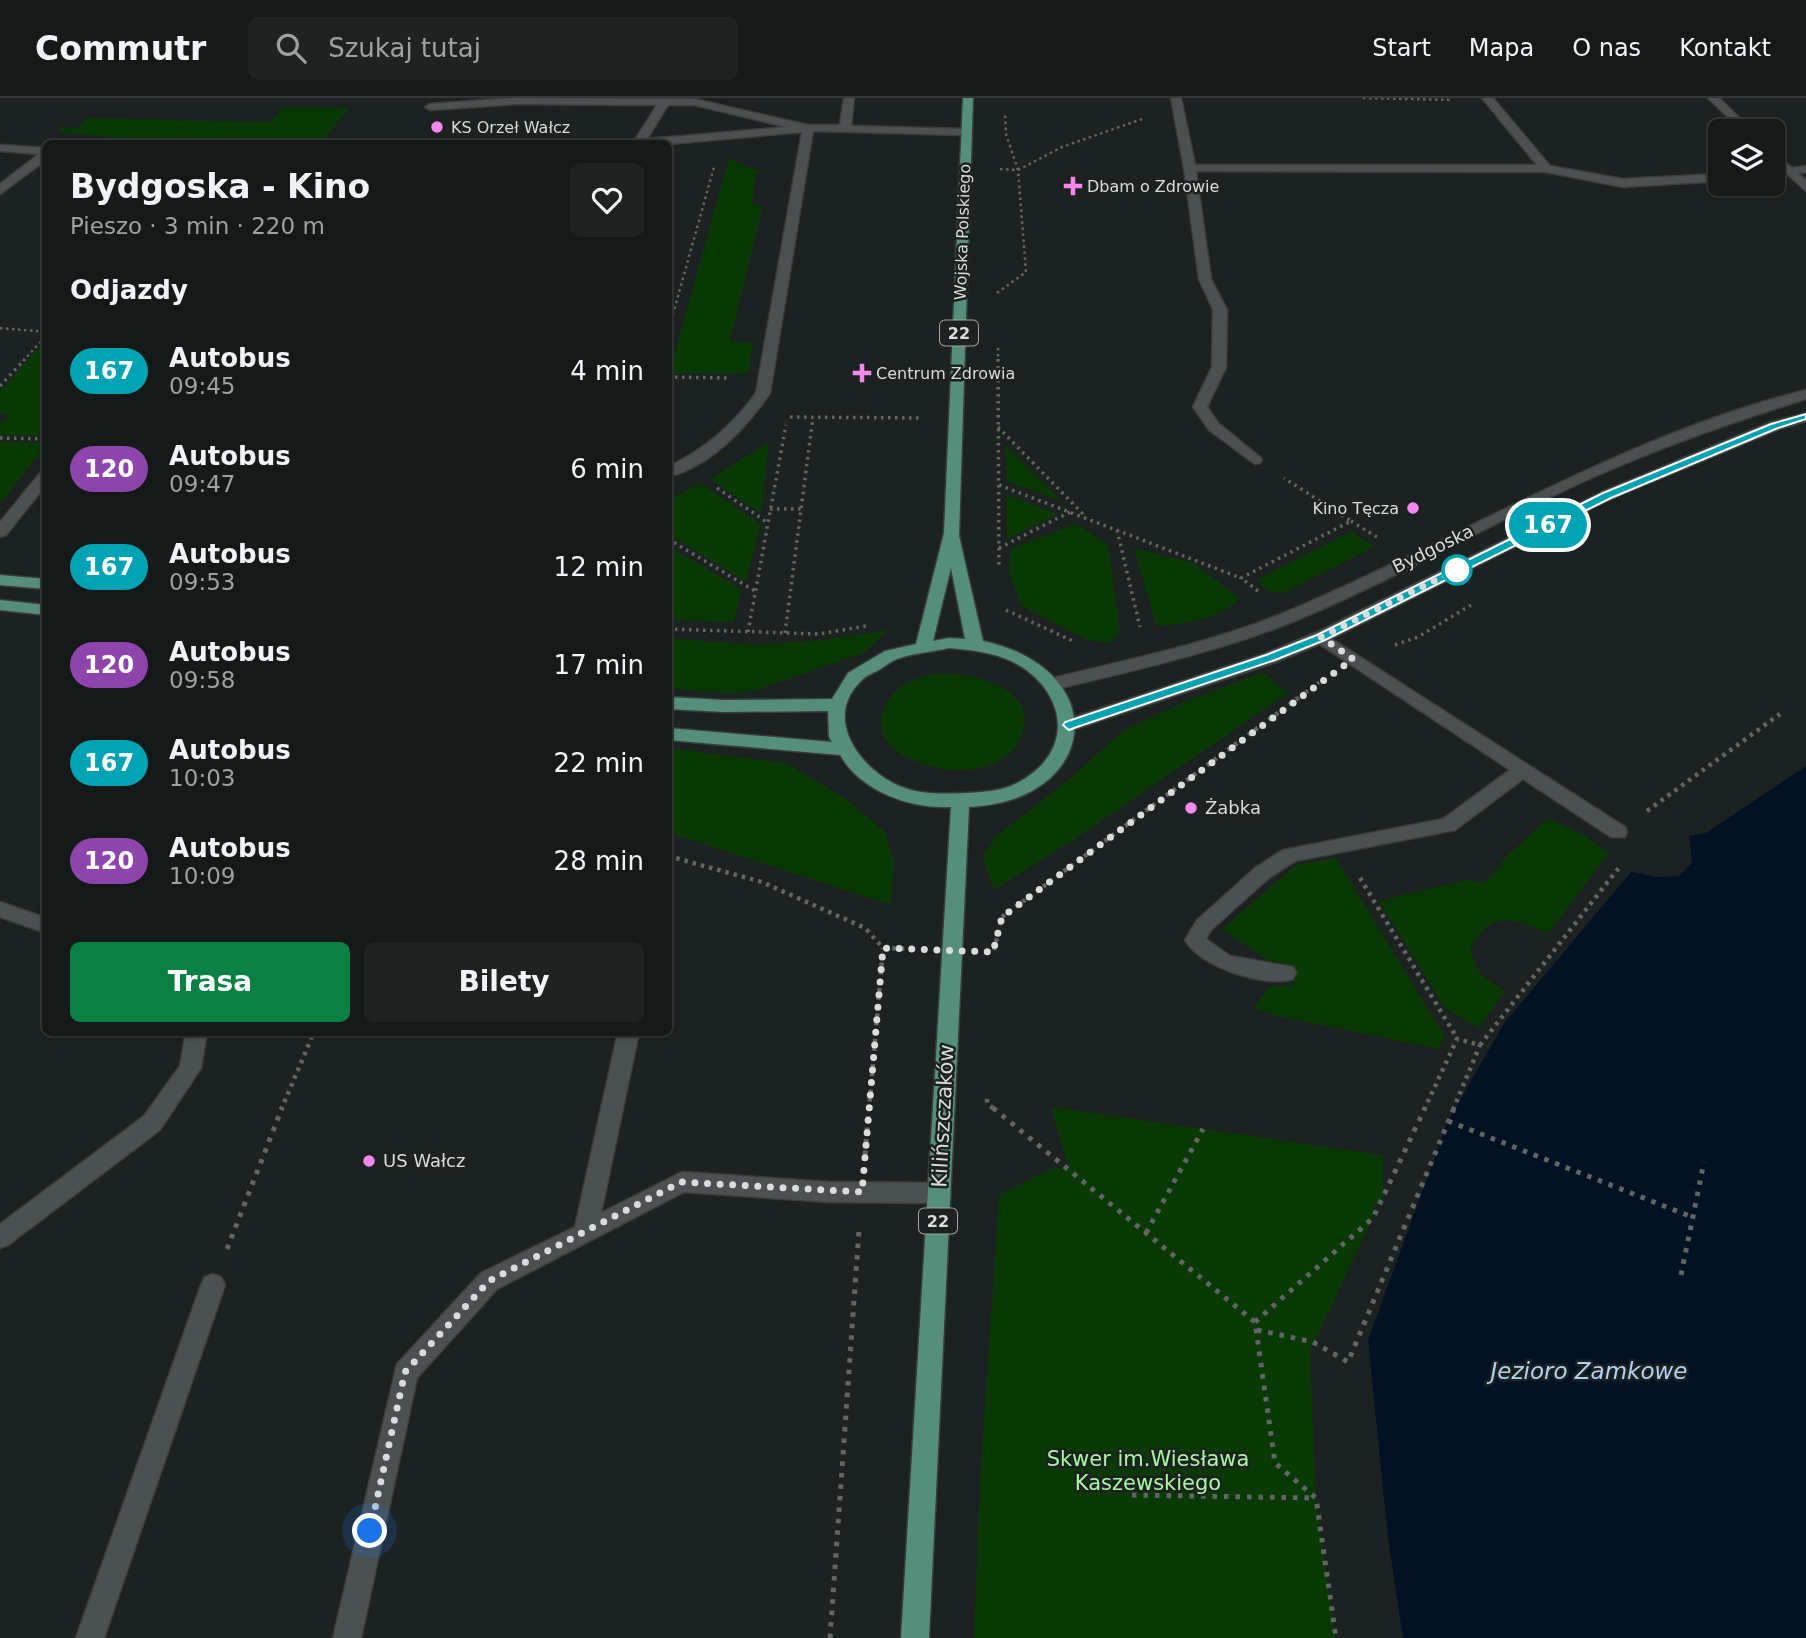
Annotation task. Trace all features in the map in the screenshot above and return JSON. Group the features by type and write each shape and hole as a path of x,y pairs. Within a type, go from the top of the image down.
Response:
{"main road":[{"name":"Wojska Polskiego","path":"924,645 952,533 968,98"},
{"name":"Wojska Polskiego","path":"952,533 975,645"},
{"path":"0,579 42,584"},
{"path":"0,605 42,610"},
{"path":"924,645 975,645 1006,653 1032,666 1053,684 1065,704 1069,725 1064,748 1049,770 1025,787 994,799 960,803 929,802 901,795 875,783 855,768 841,749 834,727 837,705 848,684 867,666 894,653 924,645"},
{"path":"672,703 724,706 837,705"},
{"path":"672,734 841,749"},
{"name":"Kilińszczaków","path":"915,1638 960,803"}],"street":[{"path":"845,129 849,98"},
{"path":"1713,98 1735,119"},
{"path":"430,107 557,99 661,100 694,102 808,128"},
{"path":"1488,99 1546,169"},
{"path":"641,140 661,100"},
{"path":"1177,102 1190,168 1205,279 1220,310 1219,367 1200,407 1214,427 1255,460"},
{"path":"672,471 726,438 749,415 764,385 808,128"},
{"path":"653,140 808,128 966,132"},
{"path":"0,148 42,153"},
{"path":"0,190 42,156"},
{"path":"1785,166 1806,187"},
{"path":"1190,168 1546,169 1623,183 1708,179"},
{"path":"1785,172 1806,169"},
{"name":"Bydgoska","path":"1053,684 1148,662 1246,634 1300,612 1576,481 1752,410 1806,394"},
{"name":"Bydgoska","path":"1069,725 1270,658 1321,637 1607,495 1774,426 1806,417"},
{"path":"0,532 42,480"},
{"path":"1321,637 1521,771 1618,832"},
{"path":"1286,973 1227,964 1203,952 1195,940 1204,925 1262,873 1290,855 1448,825 1521,771"},
{"path":"0,909 42,925"},
{"path":"0,1238 152,1123 190,1068 196,1036"},
{"path":"584,1233 628,1036"},
{"path":"347,1638 405,1372 489,1281 681,1182 940,1194"},
{"path":"90,1638 213,1285"}],"path":[{"path":"1363,98 1488,99"},
{"path":"965,167 1018,170 1062,147 1177,102"},
{"path":"997,305 997,291 1026,272 1018,170 1006,134 1005,110"},
{"path":"672,318 715,164"},
{"path":"0,328 42,333"},
{"path":"0,386 42,339"},
{"path":"998,345 999,575"},
{"path":"672,377 764,385"},
{"path":"748,632 787,417 919,418"},
{"path":"785,633 813,417"},
{"path":"998,426 1088,519"},
{"path":"0,438 42,439"},
{"path":"1255,460 1377,537"},
{"path":"683,466 768,523"},
{"path":"999,485 1241,578 1262,594"},
{"path":"770,509 802,509"},
{"path":"999,548 1070,512"},
{"path":"1241,578 1351,521"},
{"path":"1117,530 1140,629"},
{"path":"672,540 755,591"},
{"path":"999,603 1008,612 1083,645"},
{"path":"672,629 819,634 868,626"},
{"path":"672,857 762,882 865,928 883,948 993,952 1002,917 1353,659"},
{"path":"1257,1330 1313,1342 1348,1362 1480,1045 1629,855 1618,832 1780,714"},
{"path":"1342,847 1457,1039 1480,1045"},
{"path":"830,1638 862,1192 883,948"},
{"path":"213,1285 311,1036"},
{"path":"1255,1322 1373,1218 1457,1039"},
{"path":"988,1090 987,1103 1255,1322 1275,1463 1316,1498 1336,1638"},
{"path":"1448,1121 1692,1217"},
{"path":"1146,1233 1203,1129"},
{"path":"1681,1275 1704,1162"},
{"path":"1132,1494 1316,1498"}],"green space":[{"path":"283,107 349,108 323,140 144,140 57,132 61,127 78,128 86,118 271,122"},
{"path":"729,158 763,173 756,174 752,204 763,206 730,341 753,343 748,373 672,374 672,363"},
{"path":"42,344 42,436 0,435 0,426 9,415 0,414 0,391"},
{"path":"0,441 42,443 42,451 0,504"},
{"path":"769,442 761,514 710,479"},
{"path":"1006,445 1063,502 1007,481"},
{"path":"700,483 761,524 746,582 672,537 672,498"},
{"path":"1007,495 1058,514 1007,539"},
{"path":"1076,524 1108,544 1120,632 1111,643 1087,640 1021,606 1009,573 1011,548"},
{"path":"1352,531 1374,547 1284,593 1268,591 1256,580"},
{"path":"672,548 742,590 734,622 672,620"},
{"path":"1134,548 1193,563 1240,598 1223,612 1212,616 1156,626"},
{"path":"889,630 863,653 758,690 727,694 672,688 672,638 755,645 822,640"},
{"path":"1263,672 1288,693 1078,837 994,890 983,857 995,837 1071,778 1124,730 1189,700"},
{"path":"939,673 985,680 1013,695 1021,706 1025,720 1021,737 1012,752 998,762 962,770 923,764 893,748 882,732 881,724 889,698 907,683"},
{"path":"672,748 786,763 845,798 885,832 894,862 891,905 672,834"},
{"path":"1548,818 1587,837 1609,853 1548,934 1524,924 1503,921 1486,928 1478,937 1470,950 1480,974 1505,991 1479,1028 1445,1008 1379,901 1465,880 1484,882 1502,865 1501,862"},
{"path":"1336,858 1444,1035 1439,1049 1277,1016 1254,1008 1269,987 1294,985 1296,966 1267,960 1222,929 1296,865"},
{"name":"Skwer im.Wiesława Kaszewskiego","path":"1051,1107 1383,1155 1383,1197 1375,1205 1373,1218 1310,1351 1316,1498 1336,1638 974,1638 980,1482 999,1195 1055,1167 1069,1170"}],"water":[{"name":"Jezioro Zamkowe","path":"1806,766 1806,1638 1403,1638 1388,1538 1368,1340 1448,1121 1505,1022 1631,872 1658,877 1679,876 1692,862 1689,836 1706,833"}],"bus line":[{"name":"167","path":"1069,725 1270,658 1321,637 1607,495 1774,426 1806,417"}],"place":[{"name":"KS Orzeł Wałcz","path":"437,127"},
{"name":"Dbam o Zdrowie","path":"1073,186"},
{"name":"Centrum Zdrowia","path":"862,373"},
{"name":"Kino Tęcza","path":"1413,508"},
{"name":"Żabka","path":"1191,808"},
{"name":"US Wałcz","path":"369,1161"}],"route":[{"path":"370,1531 405,1372 489,1281 681,1182 862,1192 883,948 993,952 1002,917 1353,659 1321,637 1464,566 1457,570"}]}
